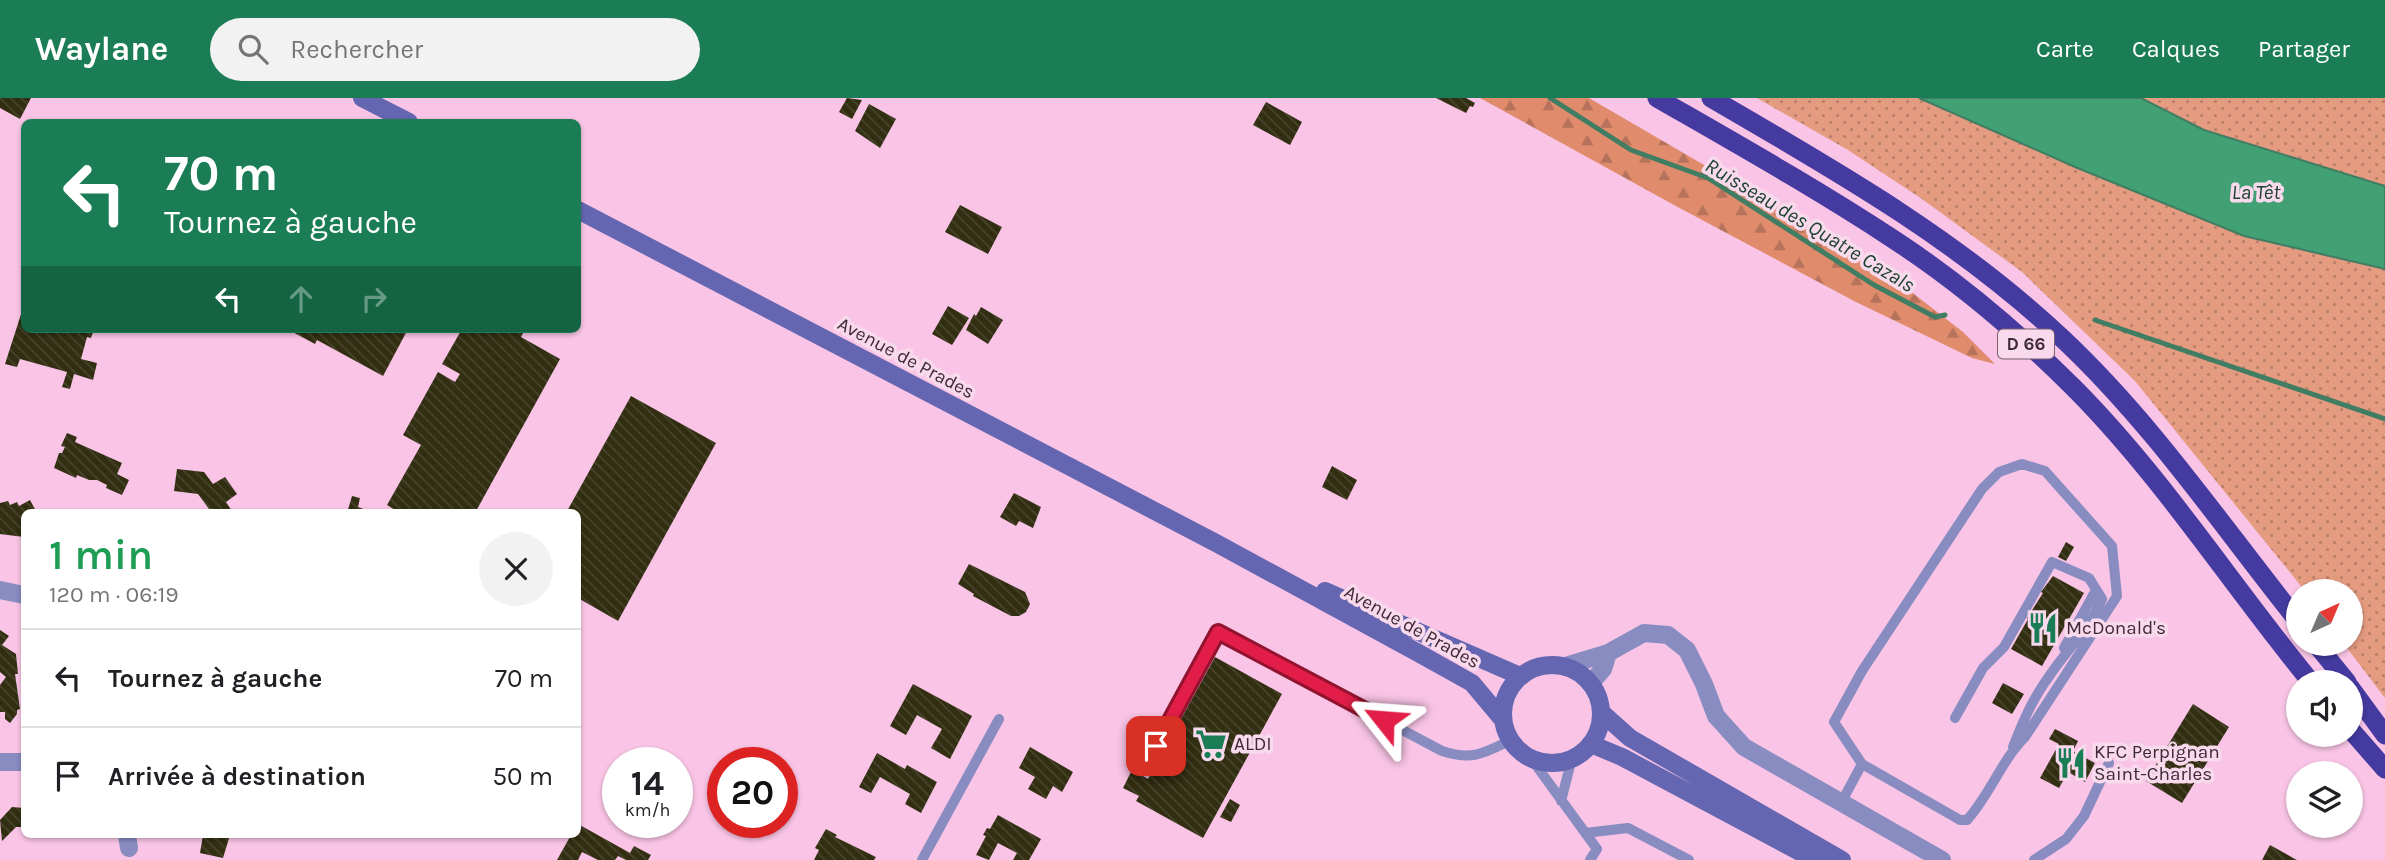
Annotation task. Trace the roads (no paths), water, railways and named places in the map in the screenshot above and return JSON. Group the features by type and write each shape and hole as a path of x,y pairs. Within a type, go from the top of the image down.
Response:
{"highway":[{"name":"D 66","path":"1657,98 1896,240 1984,306 2076,390 2146,467 2302,670"},
{"name":"D 66","path":"1711,98 1908,216 2007,289 2119,396 2184,474 2286,606"},
{"path":"2326,656 2337,670"},
{"path":"2363,700 2385,723"},
{"path":"2363,704 2385,735"},
{"path":"2363,744 2385,769"}],"main road":[{"path":"362,98 403,119"},
{"name":"Avenue de Prades","path":"581,213 1216,543 1472,683 1503,720"},
{"name":"Avenue de Prades","path":"1216,543 1520,676"},
{"path":"1549,664 1565,666 1591,683 1598,696 1601,712 1597,734 1591,744 1572,758 1561,762 1545,762 1530,757 1511,740 1503,720 1504,704 1510,689 1520,676 1533,668 1549,664"},
{"path":"1601,712 1630,738 1842,860"},
{"path":"1591,744 1622,757 1815,860"}],"street":[{"path":"0,590 21,594"},
{"path":"1565,666 1608,653 1644,633 1668,635 1687,650 1716,716 1744,747 1942,860"},
{"path":"1591,683 1603,669 1608,653"},
{"path":"0,762 21,762"}],"lane":[{"path":"1955,718 1983,668 2004,647 2052,562 2089,578 2096,590 2050,675 2028,708 2012,750 1977,809 1967,820 1960,820 1862,764 1834,722 1862,671 1982,489 1999,472 2022,464 2045,471 2112,546 2117,596 2025,737 2012,750"},
{"path":"1143,768 1218,632 1442,751 1469,757 1511,740"},
{"path":"922,860 999,719"},
{"path":"1530,757 1597,849 1590,860"},
{"path":"1561,801 1572,758"},
{"path":"2034,860 2066,839 2084,816 2109,763"},
{"path":"1841,803 1862,764"},
{"path":"1585,833 1628,828 1689,860"}],"water":[{"name":"La Têt","path":"1919,98 2141,98 2204,130 2385,186 2385,269 2244,236 2075,167"}],"waterway":[{"name":"Ruisseau des Quatre Cazals","path":"1550,98 1631,150 1708,178 1874,285 1935,317 1945,315"},
{"name":"Ruisseau des Quatre Cazals","path":"2095,320 2385,419"}],"place":[{"name":"McDonald's","path":"2043,628"},
{"name":"ALDI","path":"1211,744"},
{"name":"KFC Perpignan Saint-Charles","path":"2071,763"}]}
